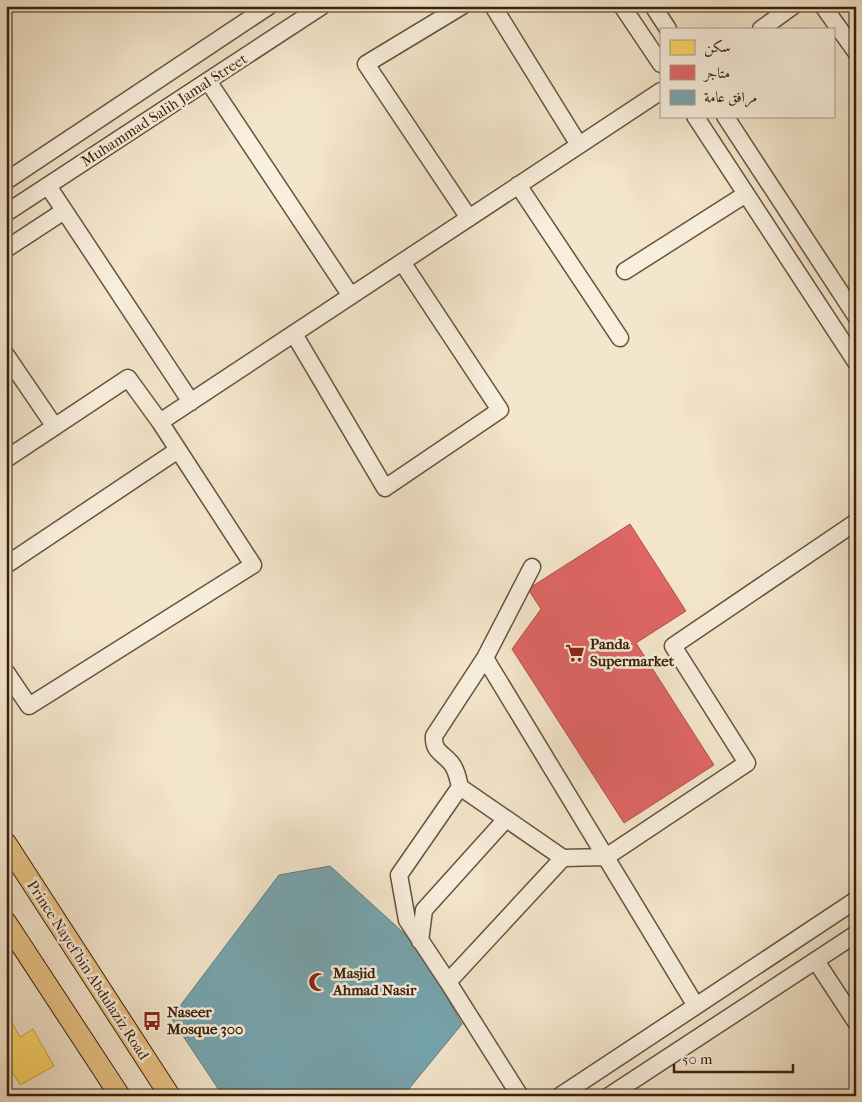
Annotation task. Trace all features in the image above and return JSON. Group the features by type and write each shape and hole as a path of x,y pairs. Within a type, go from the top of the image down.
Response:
{"main road":[{"name":"Prince Nayef bin Abdulaziz Road","path":"6,844 170,1096"},
{"path":"6,922 120,1096"}],"street":[{"name":"Muhammad Salih Jamal Street","path":"6,181 269,6"},
{"name":"Muhammad Salih Jamal Street","path":"6,213 322,6"},
{"path":"462,6 366,64 469,218"},
{"path":"493,6 579,145"},
{"path":"622,6 660,63"},
{"path":"653,6 667,28"},
{"path":"762,28 793,6"},
{"path":"823,6 856,52"},
{"path":"208,81 351,296"},
{"path":"160,422 660,92"},
{"path":"696,118 856,362"},
{"path":"726,118 856,316"},
{"path":"518,185 620,338"},
{"path":"48,186 191,402"},
{"path":"625,271 746,194"},
{"path":"6,248 64,211"},
{"path":"294,334 385,488 500,410 402,262"},
{"path":"6,355 54,427"},
{"path":"6,460 128,378 160,422 253,564 29,706 6,672"},
{"path":"6,565 178,450"},
{"path":"532,567 486,658 434,736 434,743 437,750 452,764 460,787 563,858 606,857 747,763 673,646 856,522"},
{"path":"486,658 696,1006"},
{"path":"460,787 399,875 407,920 520,1096"},
{"path":"420,941 424,910 506,819"},
{"path":"448,982 563,858"},
{"path":"560,1096 856,900"},
{"path":"620,1093 856,934"},
{"path":"816,961 856,1022"}],"building: سكن":[{"path":"6,1012 20,1037 33,1029 54,1066 20,1085 6,1062"}],"building: متاجر":[{"path":"630,524 686,611 636,643 714,765 624,823 512,649 541,609 528,589"}],"building: مرافق عامة":[{"name":"Masjid Ahmad Nasir","path":"330,866 417,945 462,1024 403,1096 223,1096 171,1018 279,875"}],"place":[{"name":"Panda Supermarket","path":"575,653"},
{"name":"Masjid Ahmad Nasir","path":"318,982"},
{"name":"Naseer Mosque 300","path":"152,1021"}]}
